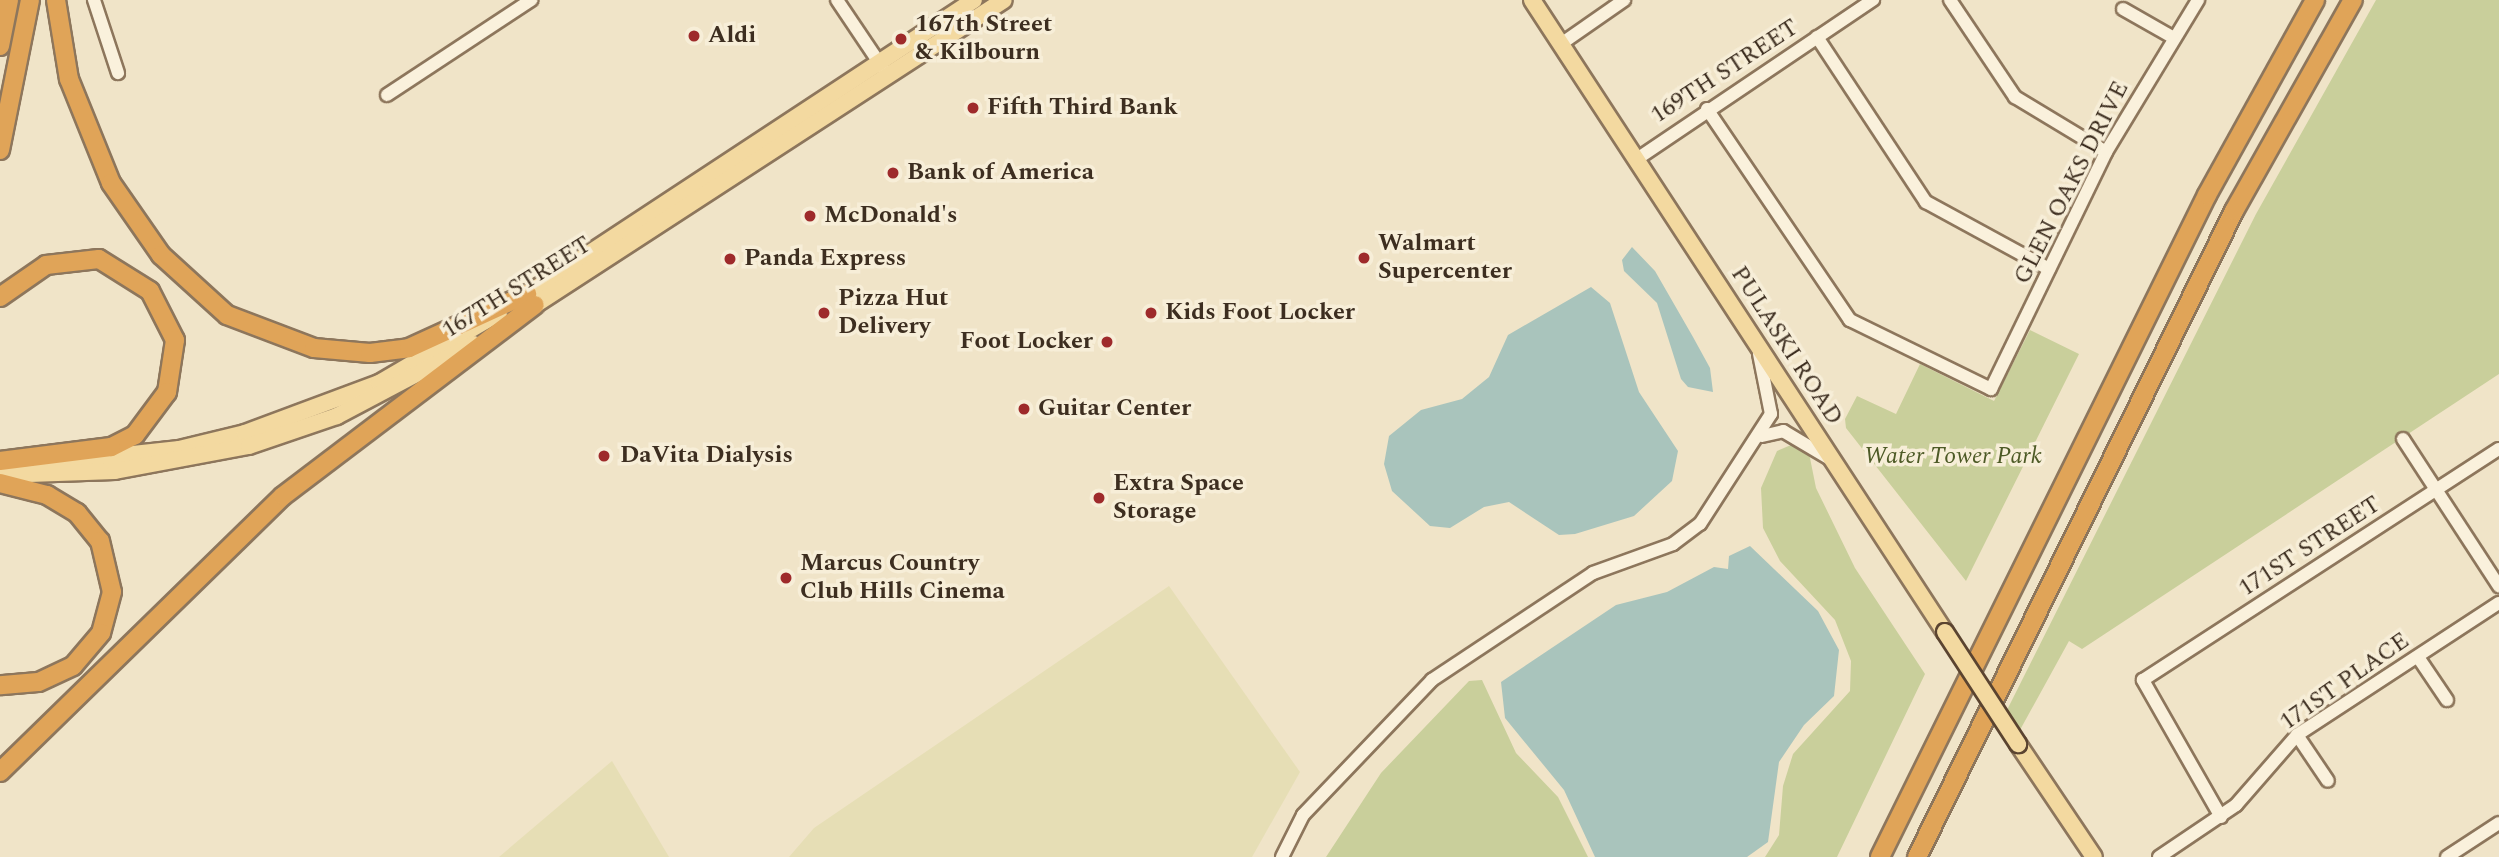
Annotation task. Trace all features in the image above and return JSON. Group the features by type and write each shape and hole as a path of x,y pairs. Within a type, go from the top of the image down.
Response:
{"highway":[{"path":"0,46 9,0"},
{"path":"0,150 30,0"},
{"path":"55,0 69,79 111,183 161,256 227,315 314,348 370,353 441,336 531,300"},
{"path":"1880,857 2207,195 2315,0"},
{"path":"1917,857 2234,211 2353,0"},
{"path":"0,297 46,265 99,259 150,291 175,340 167,392 135,435 111,447 0,462"},
{"path":"0,772 283,496 531,300"},
{"path":"0,483 47,495 77,513 100,541 112,592 101,634 82,659 49,679 0,684"}],"main road":[{"name":"167TH STREET","path":"0,462 112,458 245,433 379,383 531,300 878,62 974,0"},
{"name":"167TH STREET","path":"0,475 115,471 249,446 387,392 1004,0"},
{"name":"PULASKI ROAD","path":"1532,0 2094,857"}],"street":[{"path":"94,0 118,74"},
{"path":"387,95 531,0"},
{"path":"837,0 888,76"},
{"path":"1562,44 1624,0"},
{"name":"169TH STREET","path":"1637,159 1707,109 1873,0"},
{"path":"1950,0 2015,97 2106,152"},
{"name":"GLEN OAKS DRIVE","path":"1707,109 1850,320 1991,389 2106,152 2198,0"},
{"path":"2123,9 2174,38"},
{"path":"1817,37 1926,201 2049,269"},
{"path":"1282,857 1303,815 1432,680 1593,573 1688,535 1720,501 1739,461 1762,436 1773,400 1754,337"},
{"path":"1762,436 1783,431 1833,461"},
{"path":"2403,439 2499,586"},
{"name":"171ST STREET","path":"2221,817 2143,680 2499,449"},
{"name":"171ST PLACE","path":"2159,857 2221,817 2297,735 2499,603"},
{"path":"2417,657 2447,700"},
{"path":"2297,735 2328,781"},
{"path":"2447,857 2499,823"}],"shaded area":[{"path":"1169,586 1300,772 1252,857 789,857 814,828"},
{"path":"612,761 669,857 499,857"}],"green space":[{"path":"2376,0 2499,0 2499,374 2082,649 2069,641 2020,730 2007,710 2256,214"},
{"name":"Water Tower Park","path":"2030,330 2079,354 1966,581 1846,428 1845,419 1857,396 1896,414 1920,364 1994,401"},
{"path":"1791,445 1809,453 1816,488 1855,568 1925,674 1837,857 1765,857 1779,835 1783,786 1793,754 1850,691 1851,661 1835,620 1780,561 1763,528 1761,488 1777,451"},
{"path":"1482,680 1516,753 1558,797 1588,857 1326,857 1381,773 1469,681"}],"water":[{"path":"1632,247 1655,271 1693,337 1710,368 1713,392 1688,387 1681,379 1657,303 1624,271 1622,260"},
{"path":"1591,287 1610,303 1639,392 1678,451 1672,481 1634,516 1575,534 1559,535 1509,502 1484,507 1450,528 1430,526 1392,491 1384,464 1389,436 1421,410 1462,399 1489,377 1508,335"},
{"path":"1750,546 1818,611 1839,650 1834,696 1804,725 1779,762 1768,842 1747,857 1595,857 1564,790 1505,718 1501,682 1616,605 1667,592 1714,567 1728,569 1729,556"}],"place":[{"name":"Aldi","path":"694,36"},
{"name":"167th Street & Kilbourn","path":"901,39"},
{"name":"Fifth Third Bank","path":"973,108"},
{"name":"Bank of America","path":"893,173"},
{"name":"McDonald's","path":"810,216"},
{"name":"Walmart Supercenter","path":"1364,258"},
{"name":"Panda Express","path":"730,259"},
{"name":"Pizza Hut Delivery","path":"824,313"},
{"name":"Kids Foot Locker","path":"1151,313"},
{"name":"Foot Locker","path":"1107,342"},
{"name":"Guitar Center","path":"1024,409"},
{"name":"DaVita Dialysis","path":"604,456"},
{"name":"Extra Space Storage","path":"1099,498"},
{"name":"Marcus Country Club Hills Cinema","path":"786,578"}]}
